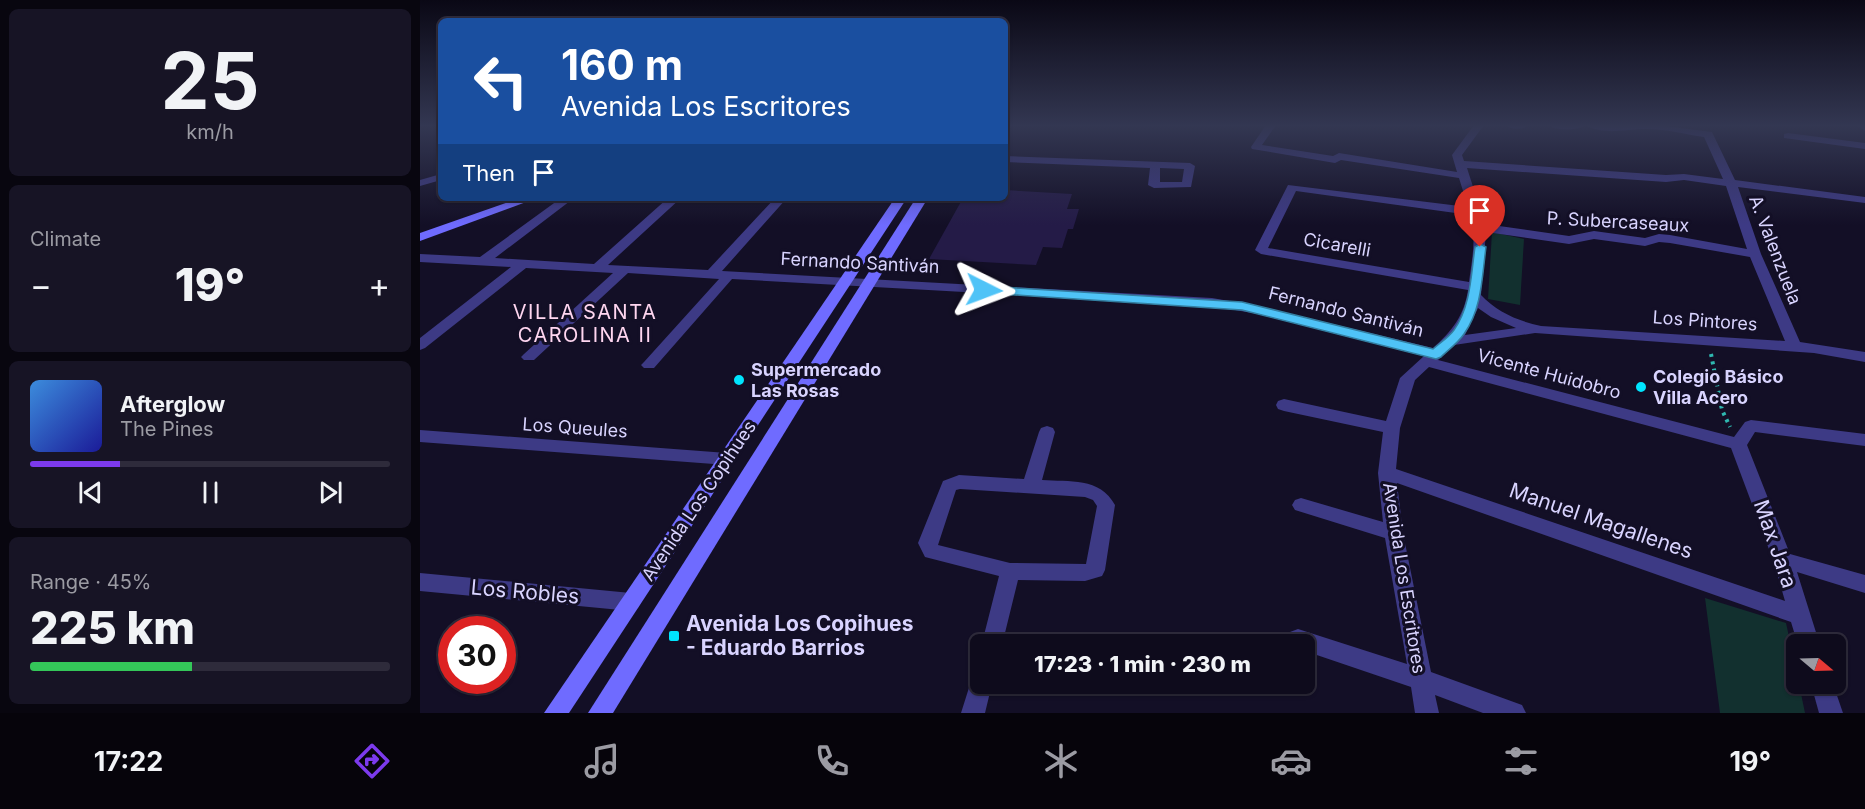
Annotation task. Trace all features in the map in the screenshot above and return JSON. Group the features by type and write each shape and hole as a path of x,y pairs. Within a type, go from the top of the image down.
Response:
{"main road":[{"path":"420,237 522,201"},
{"name":"Avenida Los Copihues","path":"556,713 899,201"},
{"name":"Avenida Los Copihues","path":"600,713 920,201"}],"street":[{"path":"1354,158 1464,176"},
{"path":"1458,158 1459,164 1531,173 1563,171 1593,175 1630,175 1660,180 1684,177 1730,181 1865,200"},
{"name":"A. Valenzuela","path":"1719,158 1730,181 1755,254 1795,347"},
{"path":"1008,159 1155,165"},
{"name":"Avenida Los Escritores","path":"1427,713 1394,533 1387,473 1392,428 1408,378 1452,341 1465,324 1475,291 1480,227 1459,164"},
{"path":"420,173 431,180"},
{"name":"Cicarelli","path":"1475,291 1261,250 1292,188 1476,212"},
{"path":"482,262 564,201"},
{"path":"597,268 672,201"},
{"path":"712,274 778,201"},
{"name":"P. Subercaseaux","path":"1480,227 1569,240 1594,235 1645,242 1659,238 1670,239 1755,254"},
{"name":"Fernando Santiván","path":"420,258 1228,304 1432,358"},
{"path":"420,345 523,264"},
{"path":"530,357 624,270"},
{"path":"649,365 729,275"},
{"name":"Los Pintores","path":"1475,291 1490,311 1541,330"},
{"name":"Los Pintores","path":"1452,341 1541,330 1795,347 1829,350 1865,357"},
{"name":"Vicente Huidobro","path":"1432,358 1738,444"},
{"path":"1284,405 1392,428"},
{"path":"1738,444 1751,426 1865,440"},
{"path":"1031,486 1047,432"},
{"name":"Los Queules","path":"420,436 727,459"},
{"name":"Max Jara","path":"1738,444 1783,560 1805,634"},
{"name":"Manuel Magallenes","path":"1387,473 1799,615"},
{"path":"959,482 1031,486 1087,490 1099,495 1106,506 1095,570 1085,573 1010,571 932,551 928,543 949,486 959,482"},
{"path":"1301,505 1394,533"},
{"path":"1783,560 1865,584"},
{"path":"994,634 1010,571"},
{"name":"Los Robles","path":"420,582 631,602"},
{"path":"1315,645 1514,713"},
{"path":"973,713 978,694"},
{"path":"1825,694 1831,713"}],"path":[{"path":"1709,341 1722,410 1738,444"}],"green space":[{"path":"1492,232 1524,239 1520,305 1488,299"},
{"path":"1705,598 1786,623 1788,634 1786,634 1786,694 1801,694 1805,713 1720,713"}],"building":[{"path":"1008,190 1072,194 1067,209 1079,209 1073,229 1068,229 1062,248 1043,247 1036,265 929,259 961,201 1008,201"}],"place":[{"name":"Supermercado Las Rosas","path":"739,380"},
{"name":"Colegio Básico Villa Acero","path":"1641,387"},
{"name":"Avenida Los Copihues - Eduardo Barrios","path":"674,636"}],"district":[{"name":"VILLA SANTA CAROLINA II","path":"585,324"}],"route":[{"path":"984,290 1242,306 1436,354 1452,341 1465,324 1474,296 1480,247"}]}
